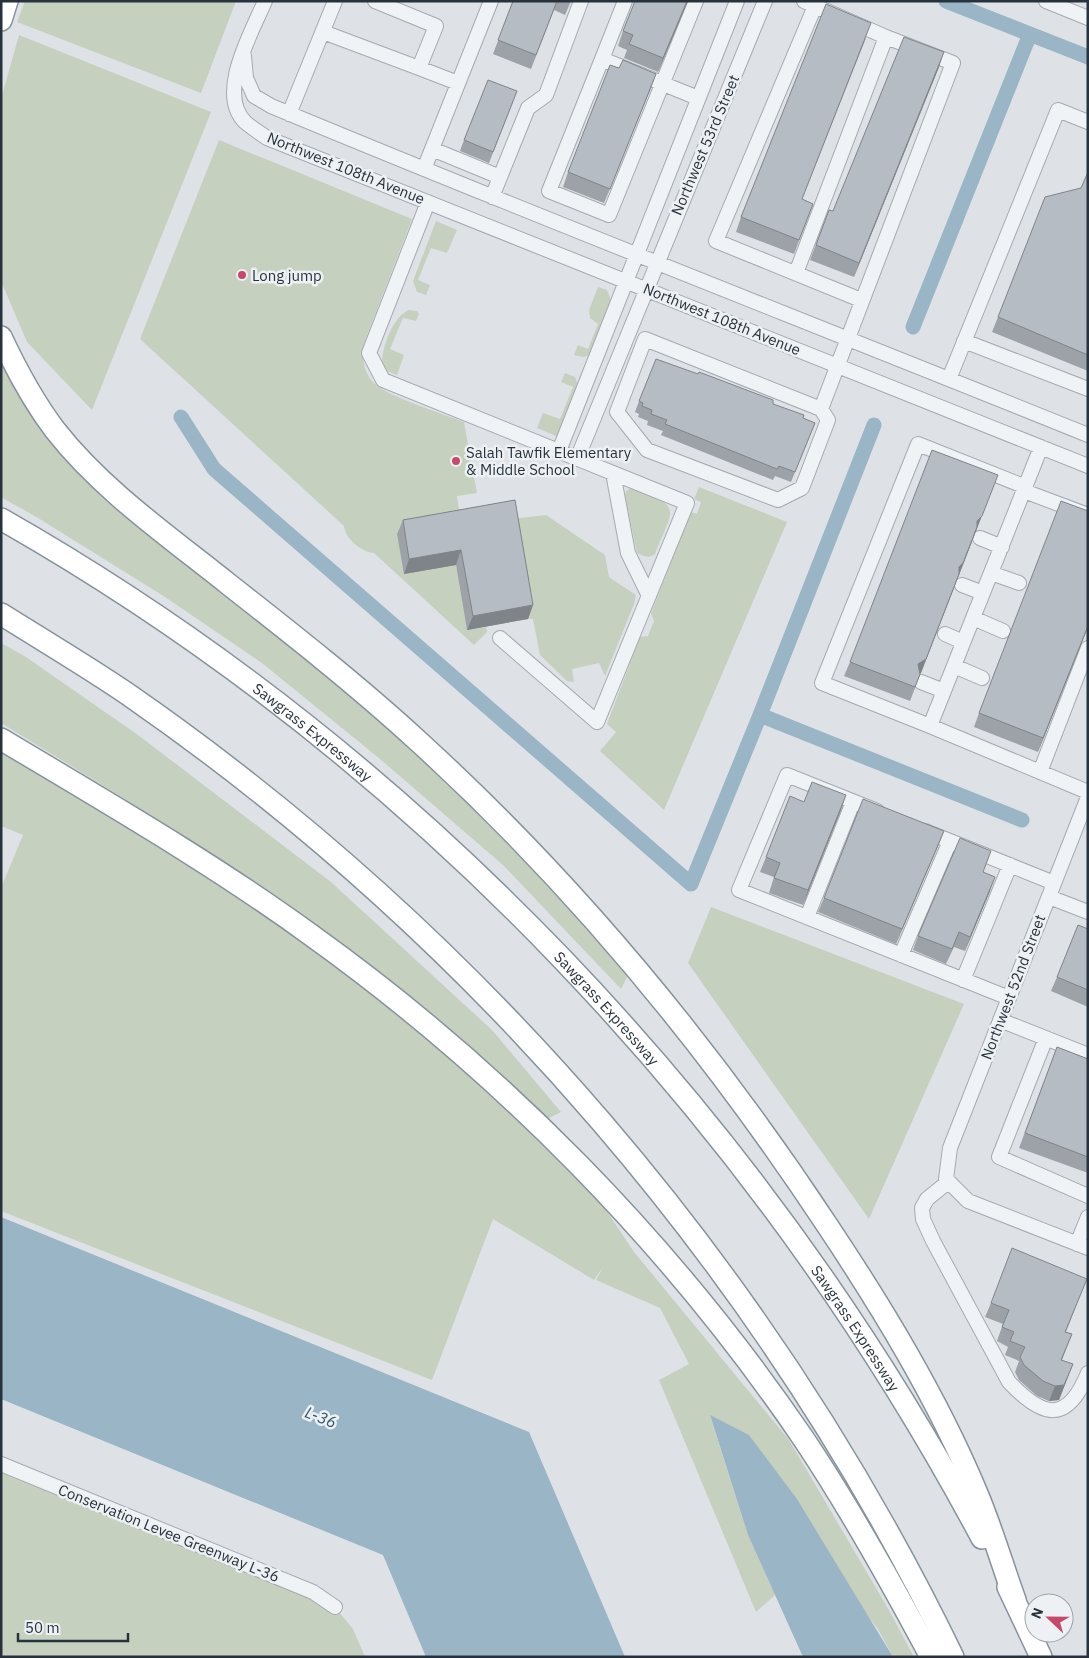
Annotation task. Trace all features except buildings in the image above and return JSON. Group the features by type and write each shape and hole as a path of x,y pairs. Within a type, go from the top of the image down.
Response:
{"highway":[{"path":"1,20 7,1"},
{"path":"1,337 14,365 40,409 54,429 90,469 127,503 327,663 417,740 557,878 674,1013 763,1131 848,1257 880,1309 939,1414 977,1492 1015,1600"},
{"name":"Sawgrass Expressway","path":"1,519 144,608 276,702 393,799 459,858 582,980 683,1094 761,1192 829,1286 918,1424 1015,1600 1041,1657"},
{"path":"1,614 127,694 255,790 377,892 486,998 547,1061 635,1163 700,1244 794,1376 876,1511 953,1657"},
{"path":"1,739 217,870 314,936 442,1037 562,1148 685,1283 777,1401 862,1531 931,1657"}],"street":[{"path":"243,54 265,1"},
{"path":"289,114 335,1"},
{"path":"375,1 436,26 419,68"},
{"path":"424,169 491,1"},
{"path":"492,197 528,108 546,95 581,1"},
{"path":"625,1 549,191 609,215 696,1"},
{"name":"Northwest 53rd Street","path":"559,451 737,1"},
{"name":"Northwest 53rd Street","path":"577,458 765,1"},
{"path":"1046,1 1088,18"},
{"path":"821,409 953,63 886,37 810,4 716,241 861,300"},
{"path":"323,32 458,83"},
{"path":"796,273 886,37"},
{"name":"Northwest 108th Avenue","path":"243,54 246,78 254,96 289,114 637,257 848,338 1088,435"},
{"name":"Northwest 108th Avenue","path":"243,54 233,79 236,105 244,121 268,138 1088,466"},
{"path":"602,59 698,98"},
{"path":"949,379 1058,110 1088,122"},
{"path":"432,150 500,177"},
{"path":"428,202 369,353 383,380 687,503 597,722 500,638"},
{"path":"645,339 821,409 828,420 802,488 778,500 647,450 617,412 645,339"},
{"path":"964,341 1088,389"},
{"path":"1088,515 918,444 822,683 1088,792"},
{"path":"930,726 1042,447"},
{"path":"613,473 628,553 649,596"},
{"path":"980,538 1002,547"},
{"path":"991,572 1019,583"},
{"path":"962,585 983,593"},
{"path":"973,618 1003,631"},
{"path":"945,634 964,642"},
{"path":"1040,772 1088,648"},
{"path":"954,666 982,678"},
{"path":"921,682 944,691"},
{"path":"888,816 787,775 739,890 1009,998"},
{"name":"Northwest 52nd Street","path":"947,1180 950,1148 1088,797"},
{"path":"806,917 853,802"},
{"path":"915,827 1054,882"},
{"path":"901,955 950,841"},
{"path":"963,980 1010,865"},
{"path":"1049,897 1088,912"},
{"path":"1000,1020 1088,1056"},
{"path":"1046,1038 999,1157 1088,1196"},
{"path":"1088,1217 1082,1246 968,1200 947,1180 927,1199 922,1208 923,1219 933,1241 1009,1382 1026,1400 1044,1409 1058,1410 1070,1405 1080,1393 1088,1372"},
{"name":"Conservation Levee Greenway L-36","path":"1,1464 313,1592 334,1607"}],"green space":[{"path":"25,1 236,1 201,93 17,22"},
{"path":"19,35 211,112 92,410 27,342 1,281 1,99"},
{"path":"219,140 412,219 364,343 364,364 370,379 380,388 402,399 464,422 477,493 457,496 459,510 439,513 441,526 456,565 467,630 486,627 487,632 474,645 374,553 354,544 347,535 344,526 140,339"},
{"path":"436,221 457,230 447,253 431,248 418,280 430,285 426,295 417,292 413,281"},
{"path":"598,287 607,290 611,300 591,355 583,357 574,355 578,345 588,349 598,324 590,318 589,310"},
{"path":"409,310 417,311 419,314 416,321 403,318 390,349 404,355 397,375 384,370 382,364 383,355 392,327 403,313"},
{"path":"1,345 48,427 413,745 631,969 621,989 503,865 380,759 262,663 165,597 1,497"},
{"path":"565,373 575,377 579,388 560,435 556,436 537,428 543,413 560,419 573,387 561,382"},
{"path":"632,487 660,500 670,510 667,526 655,554 648,557 637,553 625,496 626,491"},
{"path":"699,487 787,522 664,810 600,751 616,732 607,724 640,637 648,636 654,621 651,613 691,512 697,514 701,502 694,499"},
{"path":"546,515 605,555 609,577 636,595 605,676 599,663 572,669 574,682 567,681 540,655 533,619 528,619 511,519"},
{"path":"1,643 26,657 138,735 331,882 492,1030 561,1112 547,1119 485,1061 421,1006 355,954 216,858 1,723"},
{"path":"1,750 264,910 446,1050 598,1198 634,1252 789,1440 889,1610 914,1657 893,1657 878,1629 710,1416 748,1535 775,1595 756,1612 659,1380 689,1364 660,1308 596,1280 603,1267 594,1280 493,1219 432,1380 1,1211 1,888 23,835 1,826"},
{"path":"711,907 964,1004 869,1219 688,963"},
{"path":"1,1464 335,1607 353,1629 365,1657 1,1657"}],"water":[{"name":"L-36","path":"1,1217 529,1432 625,1657 426,1657 383,1555 1,1399"},
{"path":"710,1415 749,1435 797,1499 893,1657 803,1657 748,1535"}],"waterway":[{"path":"946,1 1088,57"},
{"path":"913,327 1030,34"},
{"path":"181,417 214,469 691,884 760,715 1022,820"},
{"path":"760,715 874,425"}],"place":[{"name":"Long jump","path":"242,275"},
{"name":"Salah Tawfik Elementary & Middle School","path":"456,461"}]}
